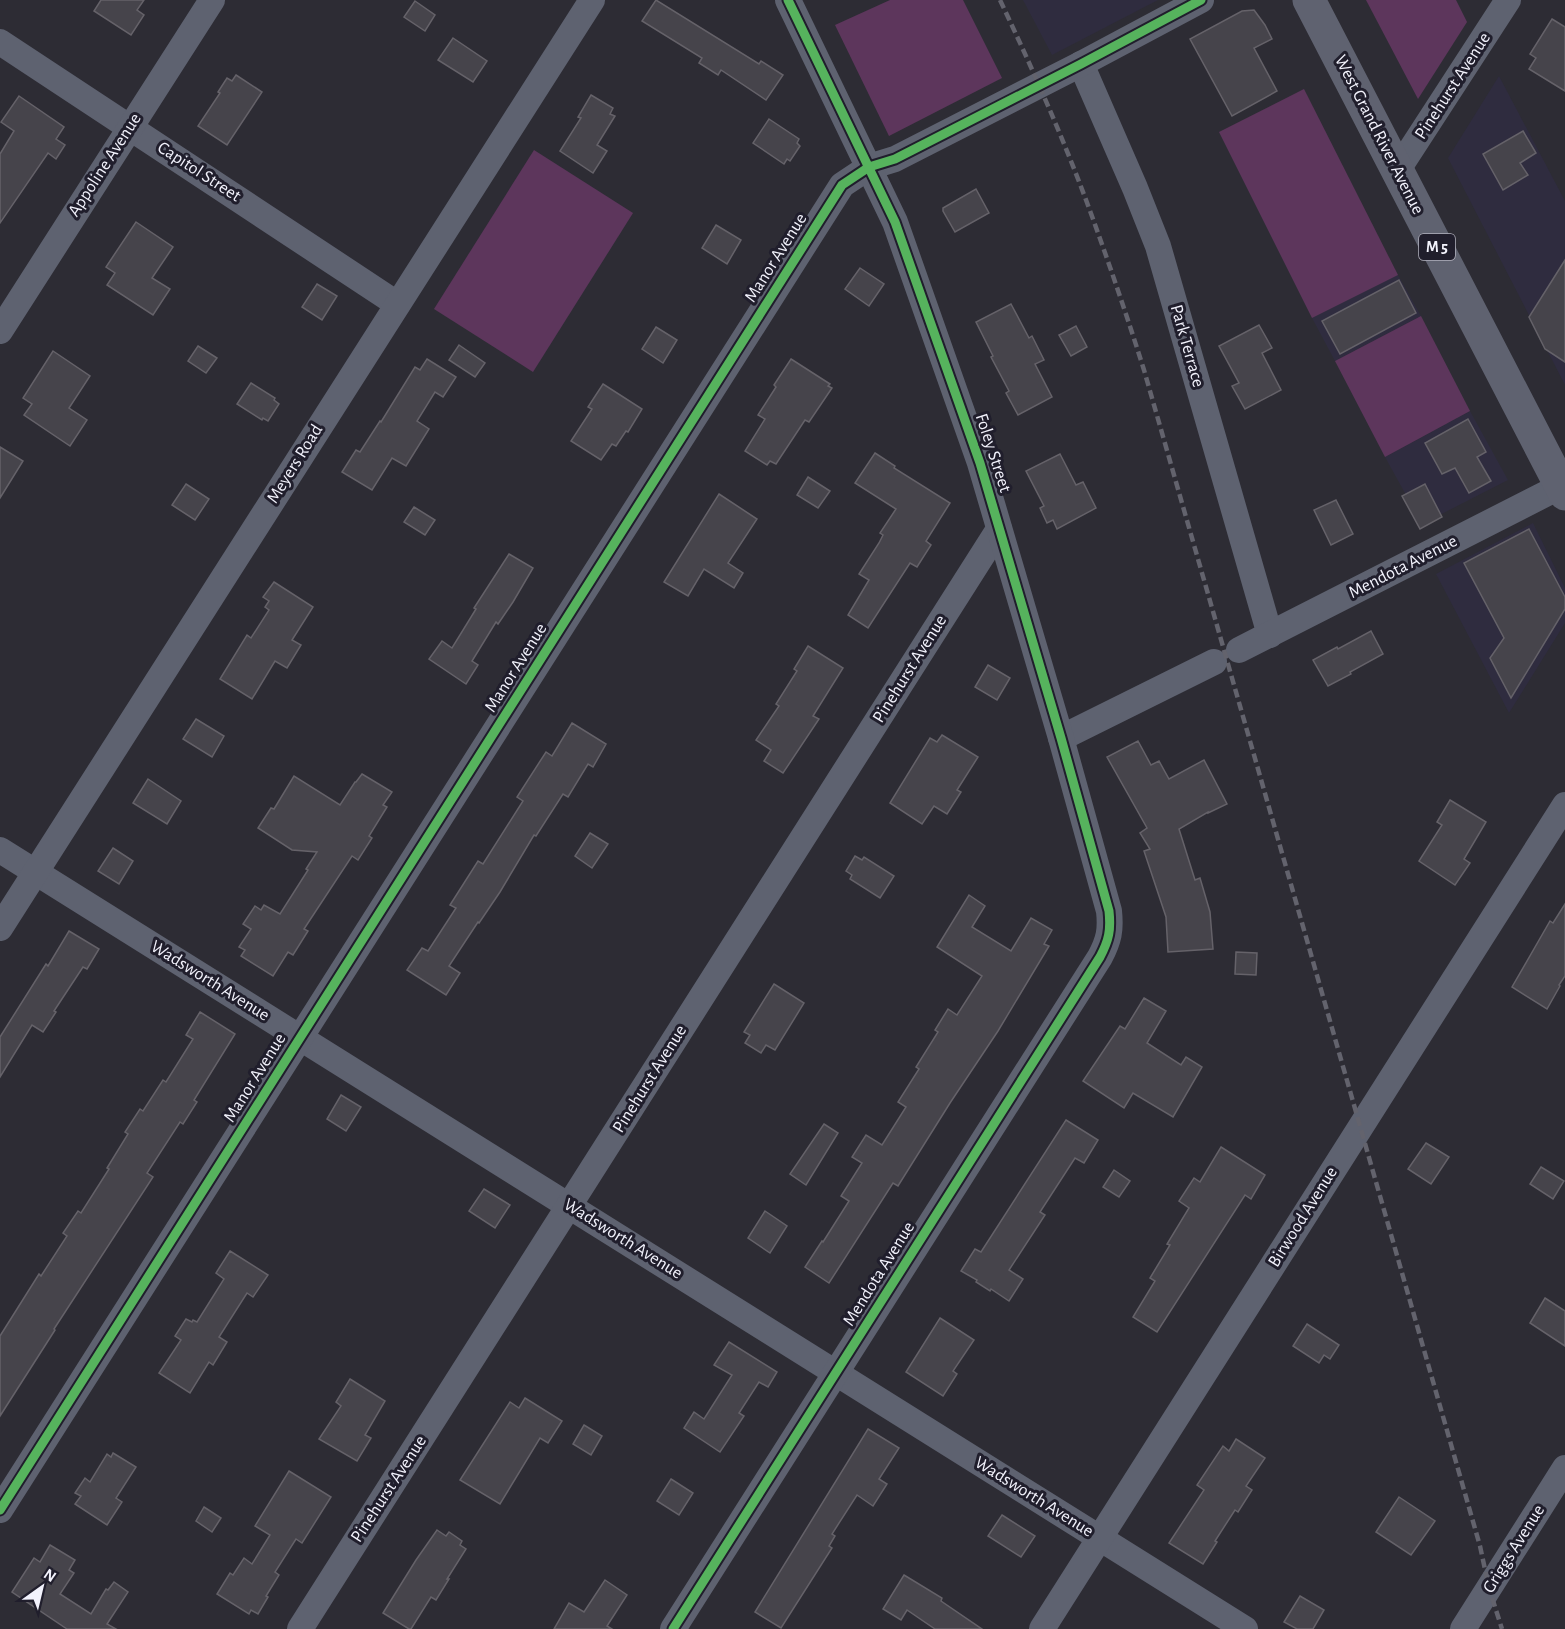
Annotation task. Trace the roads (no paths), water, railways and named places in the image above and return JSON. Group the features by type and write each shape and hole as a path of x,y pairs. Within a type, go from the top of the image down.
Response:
{"main road":[{"name":"West Grand River Avenue","path":"1309,0 1564,488"}],"street":[{"name":"Appoline Avenue","path":"0,331 212,0"},
{"name":"Meyers Road","path":"0,928 592,0"},
{"name":"Foley Street","path":"788,0 896,222 980,463 1109,911 1111,927 1109,935"},
{"name":"Manor Avenue","path":"0,1510 842,185 869,167 895,159 1201,0"},
{"name":"Pinehurst Avenue","path":"1398,171 1509,0"},
{"name":"Capitol Street","path":"0,42 397,304"},
{"name":"Park Terrace","path":"1081,64 1158,246 1270,635"},
{"name":"Mendota Avenue","path":"1239,650 1564,488"},
{"name":"Pinehurst Avenue","path":"300,1629 999,529"},
{"path":"1061,738 1214,662"},
{"name":"Birwood Avenue","path":"1042,1629 1565,805"},
{"name":"Wadsworth Avenue","path":"0,850 1245,1629"},
{"name":"Mendota Avenue","path":"673,1629 1101,957 1109,935"},
{"name":"Griggs Avenue","path":"1463,1629 1565,1468"}],"railway":[{"path":"1000,0 1072,163 1144,370 1502,1629"}]}
